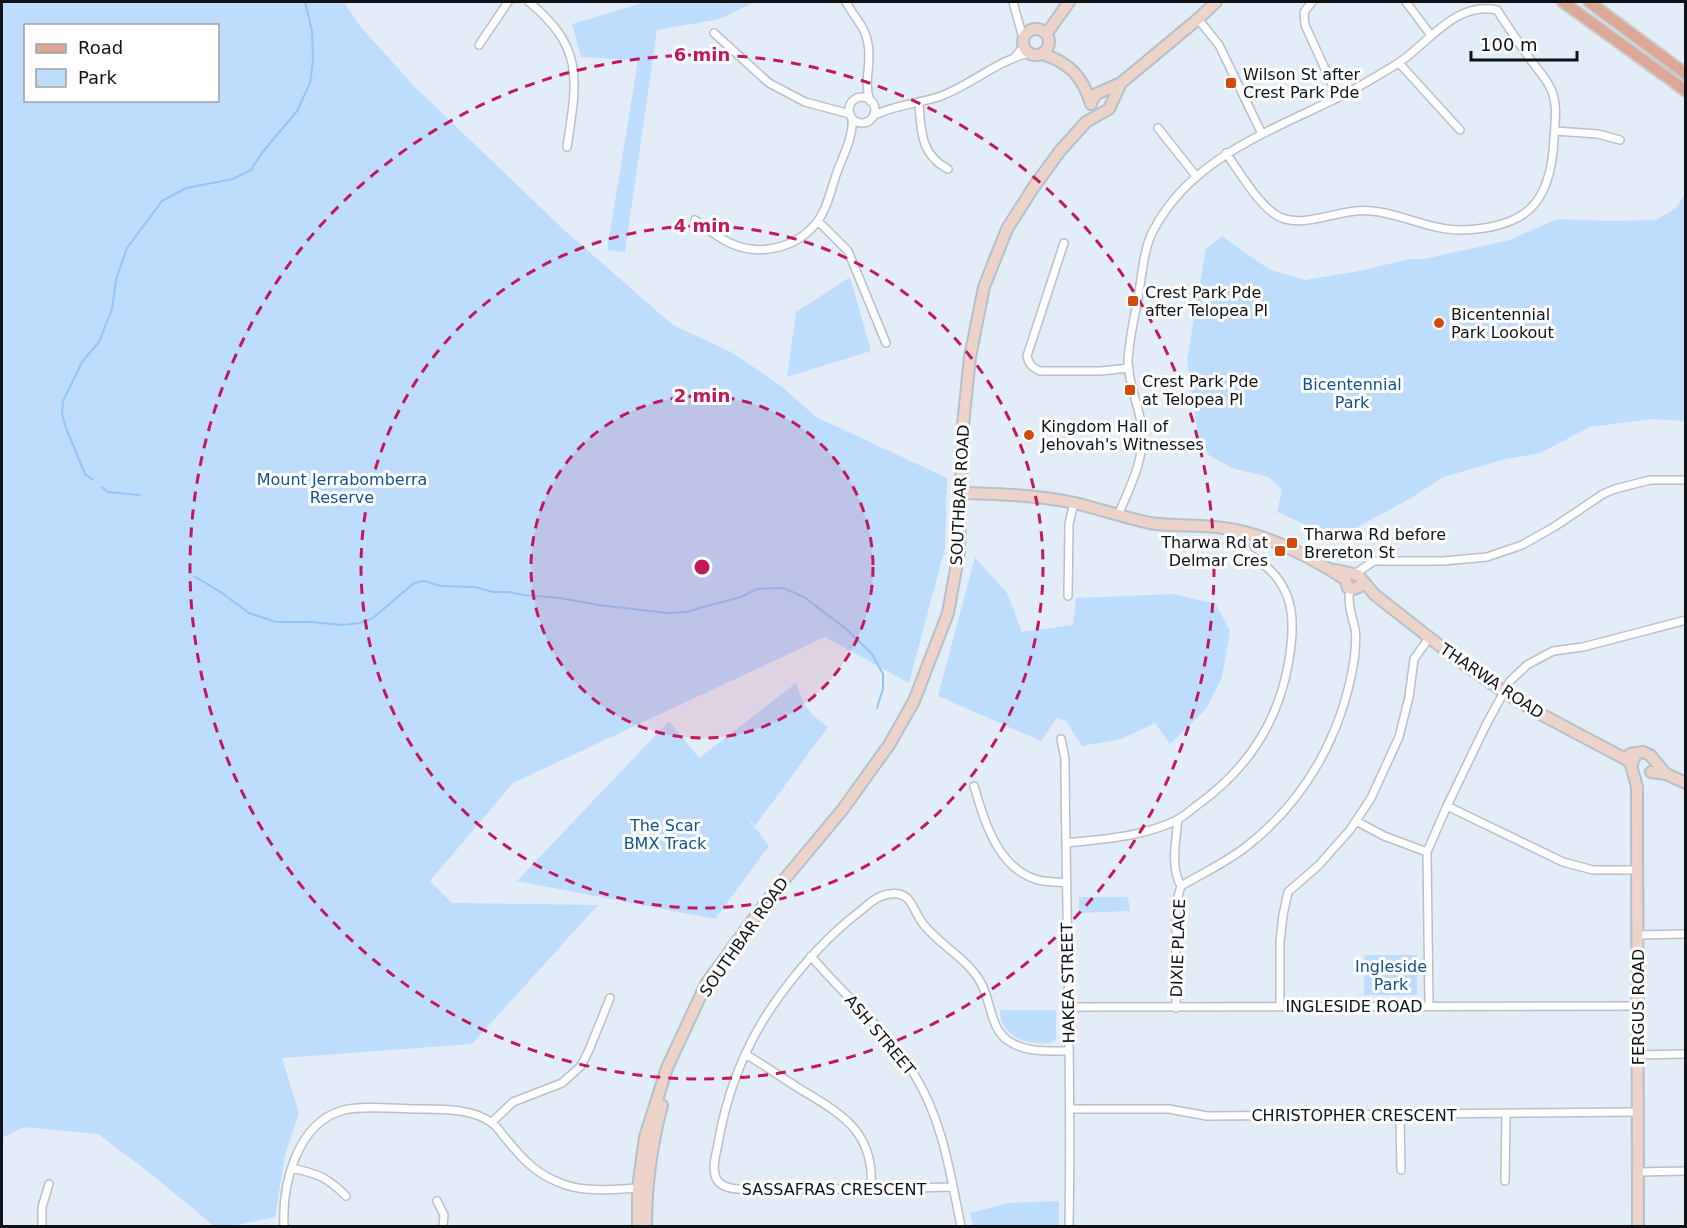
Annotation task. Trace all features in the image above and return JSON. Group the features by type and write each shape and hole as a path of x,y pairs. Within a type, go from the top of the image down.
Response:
{"main road":[{"path":"1046,29 1069,2"},
{"path":"1096,102 1198,19 1215,2"},
{"path":"1563,2 1686,91"},
{"path":"1589,2 1686,74"},
{"path":"1046,29 1035,28 1025,39 1073,64 1096,102"},
{"path":"1045,50 1050,40 1046,29"},
{"path":"1096,102 1110,96 1112,100 1121,83"},
{"name":"SOUTHBAR ROAD","path":"638,1227 642,1188 667,1068 706,984 769,898 843,808 889,745 914,701 948,613 959,552 963,424 970,357 984,287 1007,229 1032,188 1086,122 1096,102 1109,110 1112,100"},
{"path":"961,493 1024,496 1074,503 1156,524 1191,524 1242,531 1271,540 1354,580"},
{"name":"THARWA ROAD","path":"1354,580 1429,638 1531,709 1639,767 1666,774 1686,783"},
{"path":"1647,753 1654,761 1654,767 1639,767 1647,753"},
{"name":"THARWA ROAD","path":"1654,761 1666,774"},
{"name":"FERGUS ROAD","path":"1638,1227 1637,787 1639,767"},
{"name":"SOUTHBAR ROAD","path":"642,1188 646,1227"}],"street":[{"path":"478,45 508,2"},
{"path":"529,2 551,21 567,45 572,58 575,89 567,147"},
{"path":"846,2 864,31 868,43 867,80 873,116"},
{"path":"849,140 857,129 873,116 896,108 919,104 959,88 1015,57 1025,39 1013,2"},
{"path":"1312,2 1304,12 1305,25 1338,98"},
{"path":"1406,2 1430,34"},
{"path":"1118,514 1135,477 1141,453 1142,429 1129,368 1131,332 1151,234 1166,208 1196,176 1226,153 1338,98 1399,63 1459,10 1474,6 1488,6 1497,10 1544,77 1552,91 1556,107 1550,175 1545,191 1535,204 1518,217 1501,224 1460,230 1427,226 1386,212 1367,210 1346,211 1303,220 1281,217 1262,201 1226,153"},
{"path":"1198,19 1219,45 1262,134"},
{"path":"714,33 762,78 805,102 831,108 851,116 859,123 867,122"},
{"path":"1399,63 1460,130"},
{"path":"831,108 842,107 859,98 867,80"},
{"path":"859,98 896,108"},
{"path":"695,220 730,243 749,249 763,250 795,241 818,221 849,140 852,102"},
{"path":"919,104 922,141 937,163 948,169"},
{"path":"1158,128 1196,176"},
{"path":"1555,131 1598,134 1620,140"},
{"path":"818,221 848,251 886,343"},
{"path":"1064,243 1027,356 1028,361 1031,366 1040,371 1101,371 1129,368"},
{"path":"1181,886 1219,865 1247,846 1270,826 1292,801 1325,754 1345,706 1353,666 1356,631 1348,603 1354,580 1374,561 1443,561 1486,557 1522,545 1554,527 1603,494 1615,489 1650,480 1686,480"},
{"path":"1068,596 1069,524 1074,503"},
{"path":"1066,843 1126,837 1178,819 1215,791 1249,756 1265,730 1285,686 1292,627 1290,604 1276,577 1248,553 1242,531"},
{"path":"1429,1006 1427,852 1447,806 1504,692 1519,671 1554,651 1583,647 1686,620"},
{"path":"1280,1006 1280,942 1287,892 1319,865 1356,821 1371,798 1392,756 1404,719 1414,659 1429,638"},
{"name":"HAKEA STREET","path":"1061,739 1065,759 1070,1109 1069,1227"},
{"path":"975,786 984,820 1001,854 1022,872 1041,881 1066,883"},
{"path":"1447,806 1563,862 1593,870 1637,870"},
{"name":"DIXIE PLACE","path":"1176,1008 1176,904 1181,886 1175,876 1178,819"},
{"path":"1356,821 1384,836 1427,852"},
{"name":"SASSAFRAS CRESCENT","path":"953,1187 737,1189 720,1184 714,1167 721,1128 745,1054 780,996 811,956 850,918 875,899 887,894 898,894 909,900 922,923 975,974 986,993 993,1019 1002,1035 1026,1049 1069,1051"},
{"path":"1638,935 1686,934"},
{"name":"ASH STREET","path":"811,956 890,1042 913,1072 940,1127 961,1227"},
{"path":"492,1122 513,1102 561,1083 581,1066 590,1050 610,998"},
{"name":"INGLESIDE ROAD","path":"1069,1007 1638,1006"},
{"path":"745,1054 819,1101 853,1126 860,1134 870,1157 871,1189"},
{"path":"1638,1055 1686,1054"},
{"path":"284,1227 283,1212 286,1191 292,1168 306,1137 317,1124 328,1116 345,1109 451,1109 467,1112 492,1122 525,1163 542,1176 566,1185 594,1189 642,1188"},
{"name":"CHRISTOPHER CRESCENT","path":"1070,1109 1169,1109 1207,1116 1638,1112"},
{"path":"1505,1181 1506,1114"},
{"path":"1400,1116 1401,1170"},
{"path":"292,1168 310,1172 331,1181 346,1196"},
{"path":"1639,1172 1686,1171"},
{"path":"42,1227 42,1208 49,1184"},
{"path":"437,1201 444,1215 443,1227"}],"green space":[{"name":"Mount Jerrabomberra Reserve","path":"2,2 344,2 359,25 414,86 563,229 673,325 733,353 781,386 816,417 947,478 945,548 909,683 825,637 513,783 430,881 452,903 598,905 472,1044 282,1058 299,1113 285,1155 275,1217 232,1226 214,1226 98,1134 23,1127 2,1138"},
{"path":"646,2 755,2 719,19 657,30 625,252 607,250 638,60 581,57 572,24"},
{"name":"Bicentennial Park","path":"1685,194 1685,421 1653,419 1590,427 1540,453 1506,459 1443,477 1413,497 1332,541 1316,529 1277,512 1282,490 1269,477 1232,468 1209,455 1198,436 1187,360 1206,249 1222,236 1270,270 1305,280 1410,259 1424,259 1510,240 1557,219 1656,220 1676,208"},
{"path":"850,277 871,351 787,377 796,312"},
{"path":"975,557 1007,593 1022,632 1073,625 1076,598 1174,594 1216,604 1230,631 1222,677 1206,709 1170,744 1155,723 1121,739 1082,746 1066,721 1057,718 1041,741 938,696"},
{"name":"The Scar BMX Track","path":"796,683 807,708 828,727 755,826 742,811 769,846 715,919 517,881 669,721 699,758"},
{"path":"1079,897 1128,897 1130,911 1079,913"},
{"name":"Ingleside Park","path":"1364,955 1417,955 1417,995 1364,995"},
{"path":"1000,1010 1056,1010 1056,1040 1049,1043 1037,1043 1017,1038 1003,1024"},
{"path":"1059,1201 1059,1226 973,1226 970,1213 1009,1203"}],"waterway":[{"path":"93,480 85,474 66,428 62,414 63,401 82,362 99,342 112,309 116,280 127,248 162,201 186,188 233,179 251,170 261,154 297,111 310,83 313,60 312,31 305,2"},
{"path":"102,487 108,492 139,495"},
{"path":"194,576 249,613 276,622 342,625 360,623 373,618 414,583 424,581 441,586 475,587 493,592 559,598 667,613 687,612 741,597 757,589 783,588 804,597 845,628 872,654 883,674 883,689 877,708"}],"place":[{"name":"Wilson St after Crest Park Pde","path":"1231,83"},
{"name":"Crest Park Pde after Telopea Pl","path":"1133,301"},
{"name":"Bicentennial Park Lookout","path":"1439,323"},
{"name":"Crest Park Pde at Telopea Pl","path":"1130,390"},
{"name":"Kingdom Hall of Jehovah's Witnesses","path":"1029,435"},
{"name":"Tharwa Rd before Brereton St","path":"1292,543"},
{"name":"Tharwa Rd at Delmar Cres","path":"1280,551"}]}
